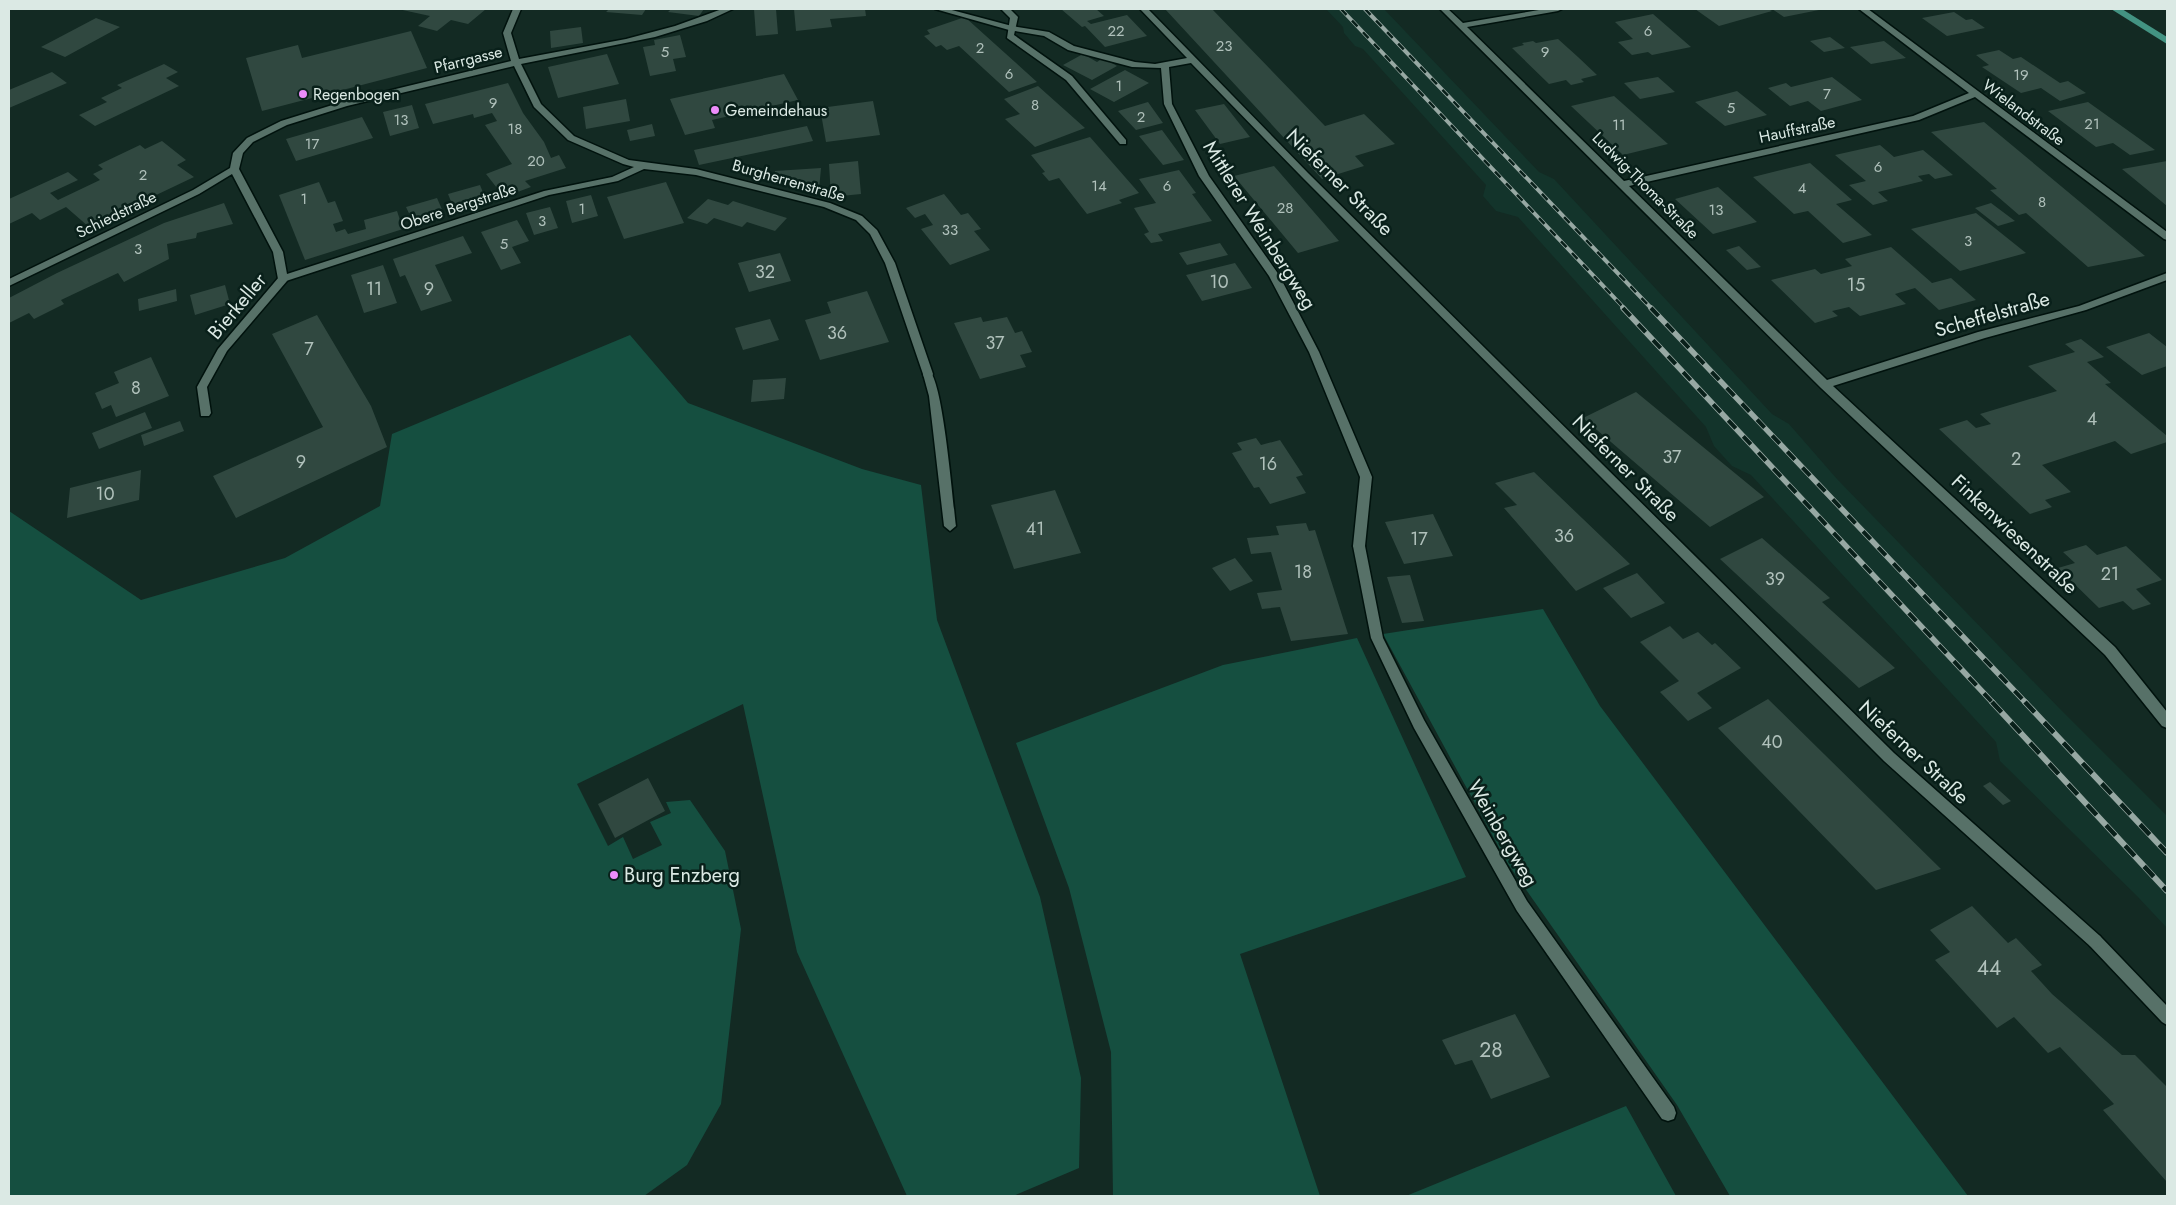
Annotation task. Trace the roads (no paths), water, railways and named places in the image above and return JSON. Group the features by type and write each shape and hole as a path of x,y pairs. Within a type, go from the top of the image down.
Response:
{"street":[{"name":"Burgherrenstraße","path":"517,9 507,33 516,62 537,105 571,138 626,162 643,166 696,172 827,205 858,218 874,232 890,263 935,396 950,526"},
{"name":"Pfarrgasse","path":"234,169 238,152 254,139 280,125 321,110 516,62 631,40 712,16 729,9"},
{"path":"939,9 1012,28 1046,34 1071,48 1135,65 1155,67 1193,60"},
{"path":"1005,9 1014,17 1010,36 1069,78 1123,142"},
{"name":"Nieferner Straße","path":"1144,9 1305,175 1889,757 2095,941 2167,1017"},
{"name":"Ludwig-Thoma-Straße","path":"1444,9 1825,384"},
{"path":"1461,26 1558,9"},
{"name":"Wielandstraße","path":"1863,9 2167,237"},
{"name":"Mittlerer Weinbergweg","path":"1165,65 1168,104 1204,176 1277,281 1314,352 1366,477 1359,546"},
{"name":"Hauffstraße","path":"1623,184 1916,118 1975,94"},
{"name":"Obere Bergstraße","path":"284,279 547,193 615,179 643,166"},
{"name":"Bierkeller","path":"205,413 202,387 223,349 284,279 278,252 234,169"},
{"name":"Schiedstraße","path":"9,283 196,192 234,169"},
{"name":"Scheffelstraße","path":"1825,384 1982,335 2082,308 2167,276"},
{"name":"Finkenwiesenstraße","path":"1825,384 2110,651 2167,722"},
{"name":"Weinbergweg","path":"1359,546 1378,638 1419,724 1522,906 1668,1113"}],"waterway":[{"path":"2116,9 2167,41"}],"railway":[{"path":"1341,9 1625,309"},
{"path":"1365,9 1652,309"},
{"path":"1623,308 1993,703"},
{"path":"1651,308 2026,703"},
{"path":"1992,702 2167,891"},
{"path":"2025,702 2167,853"}],"place":[{"name":"Regenbogen","path":"303,94"},
{"name":"Gemeindehaus","path":"715,110"},
{"name":"Burg Enzberg","path":"614,875"}]}
